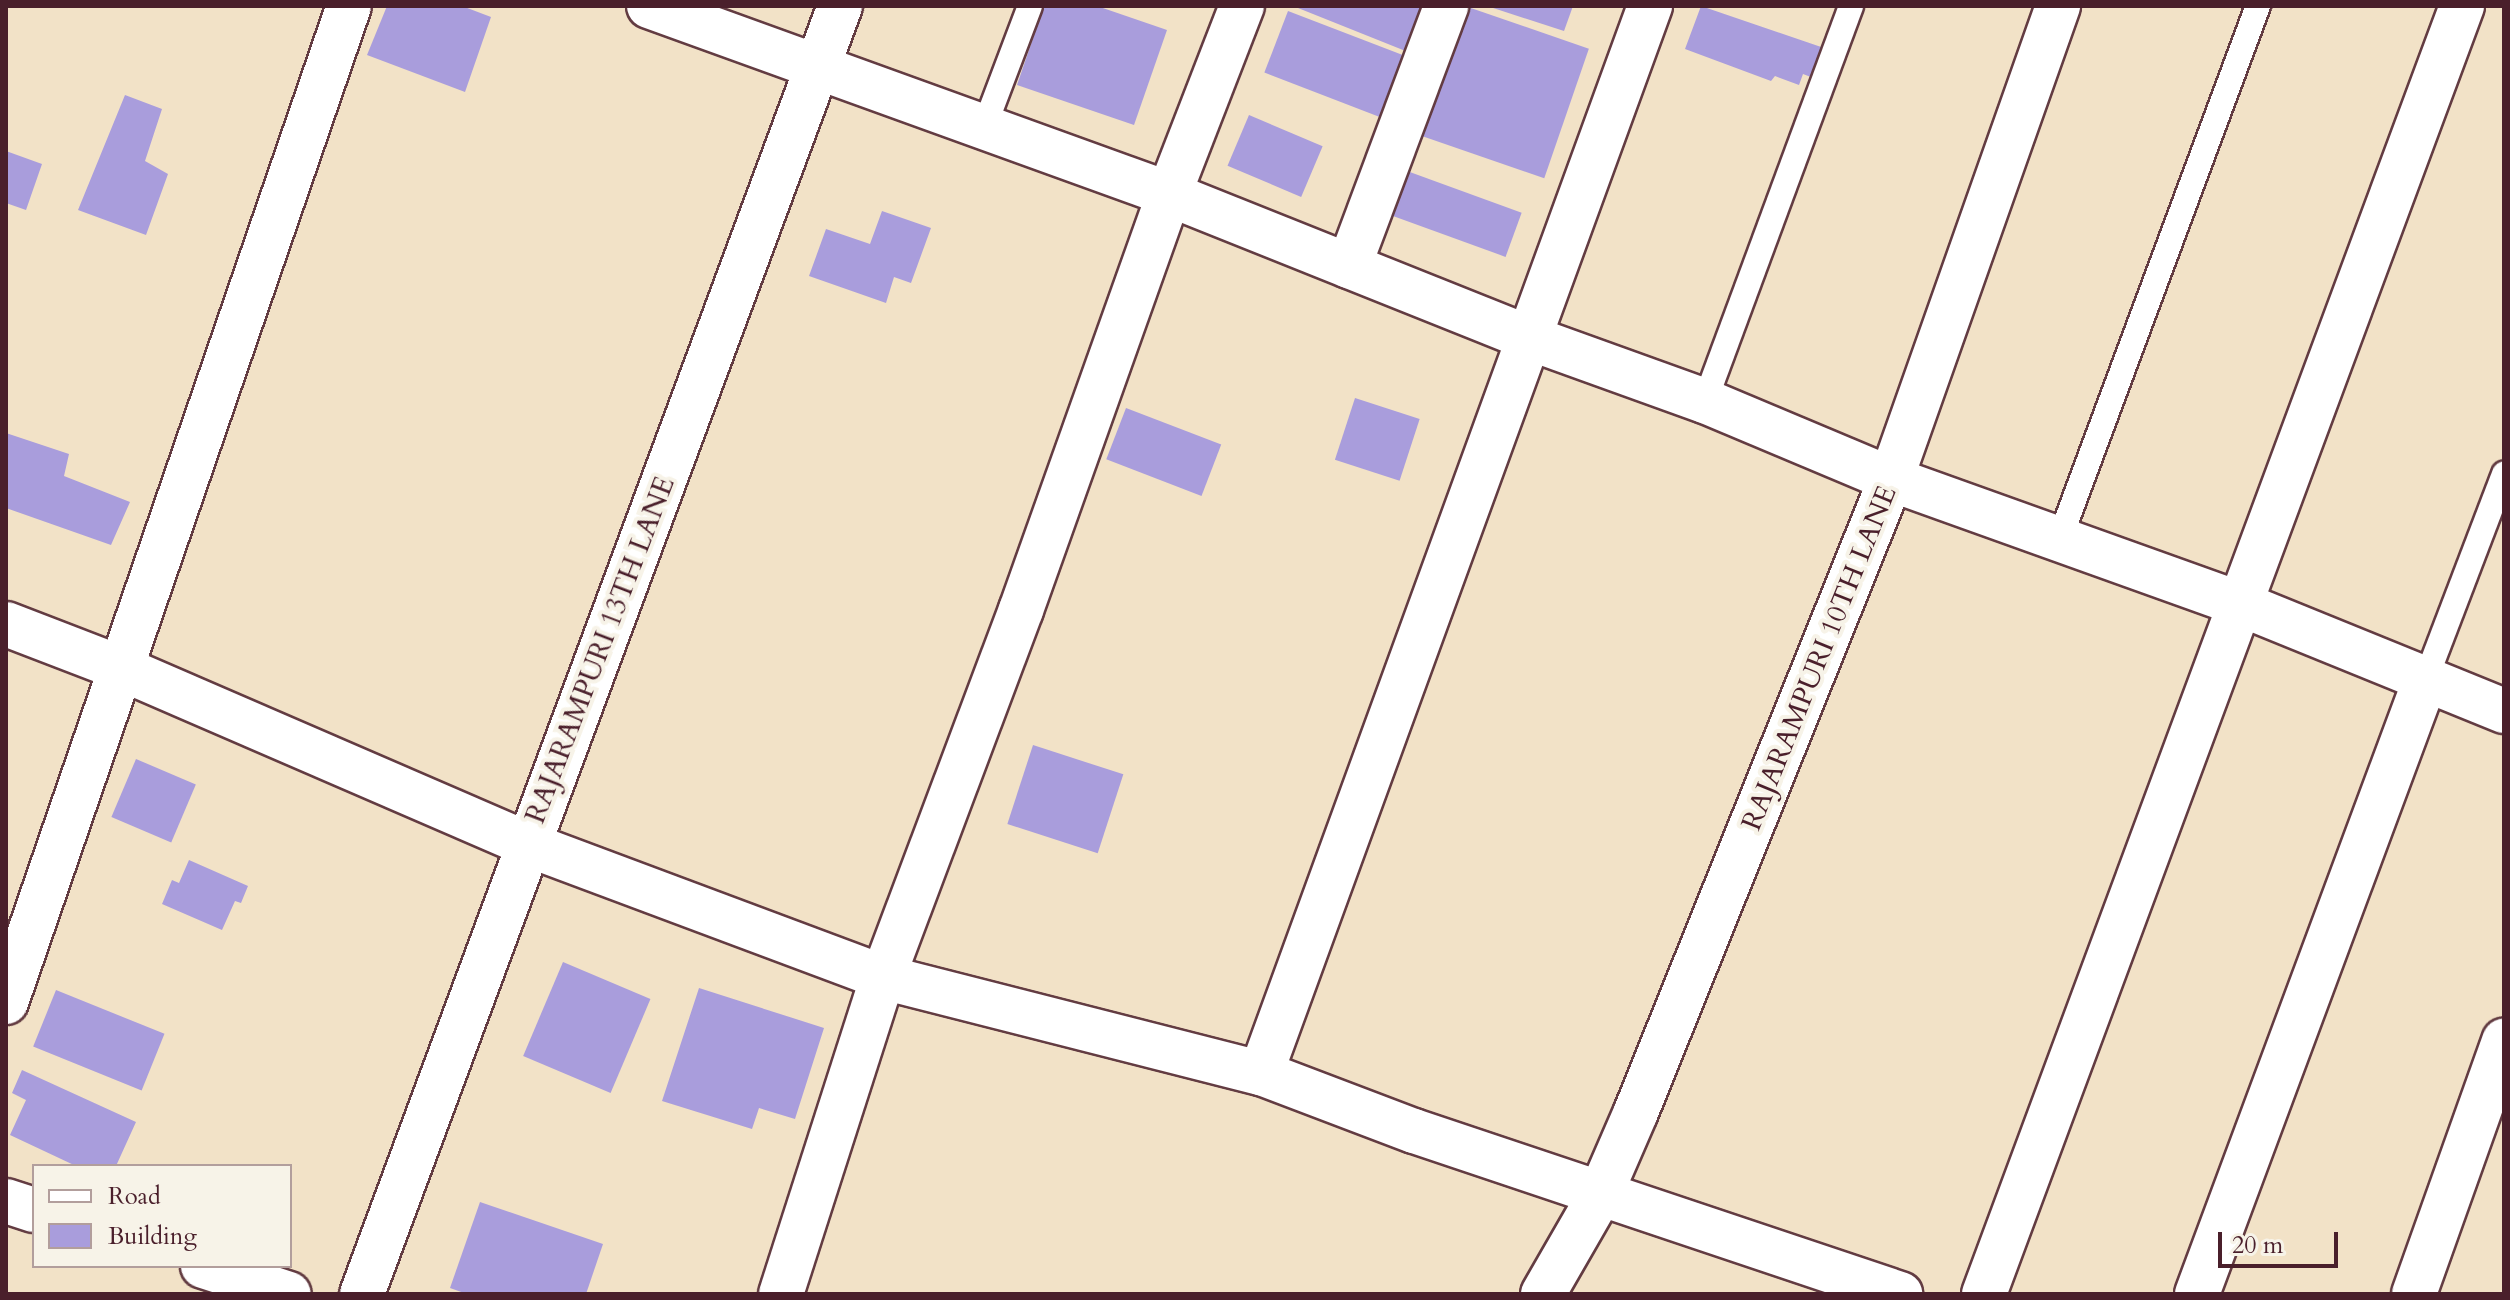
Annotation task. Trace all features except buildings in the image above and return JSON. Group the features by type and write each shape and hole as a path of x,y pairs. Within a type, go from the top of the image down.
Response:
{"street":[{"path":"6,1002 349,6"},
{"path":"649,6 1169,194 1527,337 1705,401 1891,479 2243,605 2504,711"},
{"name":"RAJARAMPURI 13TH LANE","path":"362,1294 840,6"},
{"path":"781,1294 883,977 1021,610 1169,194 1242,6"},
{"path":"1349,266 1446,6"},
{"path":"1261,1073 1650,6"},
{"name":"RAJARAMPURI 10TH LANE","path":"1543,1294 1600,1195 1891,479 2058,6"},
{"path":"1984,1294 2243,605 2462,6"},
{"path":"6,624 123,669 527,844 883,977 1261,1073 1600,1195 1900,1294"},
{"path":"2197,1294 2425,681"},
{"path":"2414,1294 2504,1041"},
{"path":"6,1201 32,1209"},
{"path":"209,1268 289,1294"}],"lane":[{"path":"985,125 1030,6"},
{"path":"1705,401 1851,6"},
{"path":"2060,538 2258,6"},
{"path":"2425,681 2504,474"}]}
